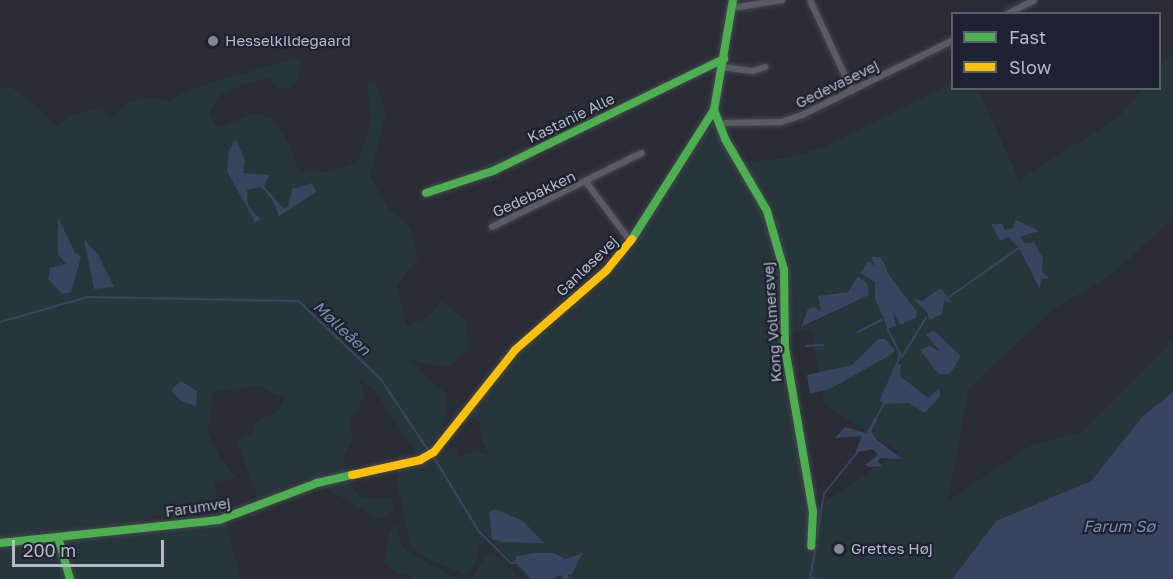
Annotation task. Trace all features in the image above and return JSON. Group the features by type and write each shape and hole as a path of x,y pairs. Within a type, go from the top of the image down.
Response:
{"street":[{"path":"733,4 782,0"},
{"path":"810,0 852,91"},
{"path":"1011,12 1034,0"},
{"name":"Ganløsevej","path":"431,455 515,350 586,290 631,242 714,110 733,4"},
{"name":"Gedevasevej","path":"726,123 781,122 852,91 951,42"},
{"path":"723,63 753,71 765,67"},
{"name":"Kastanie Alle","path":"426,193 520,158 723,63"},
{"name":"Kong Volmersvej","path":"714,110 725,139 767,211 784,270 785,348 813,512 811,546"},
{"name":"Gedebakken","path":"492,227 642,153"},
{"name":"Gedebakken","path":"586,182 631,242"},
{"name":"Farumvej","path":"0,543 219,520 317,483 431,455"},
{"path":"58,537 70,579"}],"shaded area":[{"path":"1173,51 1173,217 1113,274 1054,309 969,388 948,501 1032,445 1082,432 1173,342 1173,392 1142,417 1091,481 996,521 952,579 569,579 568,574 582,553 565,559 554,553 516,556 528,579 483,531 484,543 478,546 477,561 466,575 422,556 410,543 398,488 398,469 431,460 455,446 459,457 475,451 489,454 482,442 479,425 482,422 466,417 520,351 592,290 627,252 712,118 740,162 789,158 826,146 951,84 951,90 978,90 1019,180 1119,117 1141,90 1161,90 1161,66","holes":["1028,226 1035,233 1019,237 1025,243 1034,242 1043,258 1042,272 1048,277 1040,279 1042,289 1037,290 1019,248 1005,231","850,287 862,299 860,301 808,325 801,324 802,316 814,307 820,312 835,292 844,294","811,329 825,405 899,452 809,513 789,407 782,336","933,330 961,356 938,374 924,356 933,347 940,351 926,335"]},
{"path":"292,59 301,62 299,77 290,89 277,88 268,78 244,84 220,95 209,112 217,128 255,113 271,118 287,141 299,171 331,172 358,161 371,121 367,83 375,79 386,113 370,177 389,209 410,228 418,258 397,286 406,326 426,318 442,301 467,322 468,350 448,368 410,360 447,395 447,417 437,438 417,454 375,391 358,377 366,395 349,421 353,440 343,457 347,481 361,497 392,499 394,508 384,517 375,517 307,477 258,499 236,440 252,433 255,423 279,410 285,398 258,386 213,392 208,434 220,458 236,478 214,482 219,512 170,512 134,524 0,537 0,87 12,88 33,102 58,127 69,116 101,108 111,120 126,103 151,97 169,101 191,89"},
{"path":"226,523 241,579 0,579 0,547"},
{"path":"395,523 403,549 455,579 411,579 409,575 397,574 384,563 388,535"},
{"path":"490,551 496,555 520,579 470,579"}],"water":[{"path":"236,139 245,160 243,173 269,175 264,186 283,208 288,207 292,189 312,183 316,192 279,216 272,199 261,187 247,190 248,206 261,220 255,222 227,171 229,150"},
{"path":"58,217 74,251 81,257 71,292 62,294 48,279 50,268 66,264 58,254"},
{"path":"1016,220 1039,231 1020,237 1025,243 1034,242 1043,258 1042,272 1050,278 1041,279 1040,290 1019,248 1008,237 1000,240 991,224 1002,224 1005,230 1013,228"},
{"path":"84,239 98,255 114,287 94,289"},
{"path":"871,257 880,257 889,275 917,312 916,318 900,325 893,311 896,326 888,329 875,299 875,282 860,273 868,261 875,266"},
{"path":"858,276 867,284 869,295 801,327 808,309 814,307 821,311 818,296 848,292"},
{"path":"941,288 952,303 944,300 942,314 929,320 927,312 913,299 922,301"},
{"path":"933,330 961,356 950,374 938,374 920,350 929,346 940,351 926,335"},
{"path":"878,339 885,339 895,350 892,354 830,389 810,394 807,375 852,365"},
{"path":"901,364 900,376 928,398 939,388 940,396 925,413 909,403 884,404 880,400 895,365"},
{"path":"181,381 197,391 196,406 181,401 171,390"},
{"name":"Farum Sø","path":"1173,392 1173,579 952,579 996,521 1091,481 1142,417"},
{"path":"874,419 878,419 871,431 876,439 902,459 880,458 878,462 882,466 870,467 865,465 878,455 873,449 855,453 862,436 835,438 845,427 866,433"},
{"path":"496,509 523,521 544,543 501,542 492,539 489,511"},
{"path":"554,553 565,559 583,553 572,574 568,575 569,579 562,579 561,575 552,579 531,579 515,562 516,556"}],"waterway":[{"path":"949,297 1019,248"},
{"name":"Mølleåen","path":"0,322 88,297 299,301 381,379 429,451"},
{"path":"902,357 926,318"},
{"path":"858,332 882,320"},
{"path":"888,329 901,354 897,365"},
{"path":"806,346 823,345"},
{"path":"875,420 884,404"},
{"path":"817,537 824,494 857,453"},
{"name":"Mølleåen","path":"434,457 479,531 511,563 516,563"},
{"path":"810,579 815,550"},
{"path":"811,578 821,579"}],"traffic: fast":[{"path":"632,239 714,110 733,0"},
{"path":"426,193 493,171 724,59"},
{"path":"714,110 725,139 767,211 784,270 785,348 813,512 811,546"},
{"path":"0,543 219,520 317,483 352,475"},
{"path":"58,537 70,579"}],"traffic: slow":[{"path":"352,475 420,460 434,452 515,350 606,271 632,239"}],"place":[{"name":"Hesselkildegaard","path":"213,41"},
{"name":"Grettes Høj","path":"839,549"}]}
